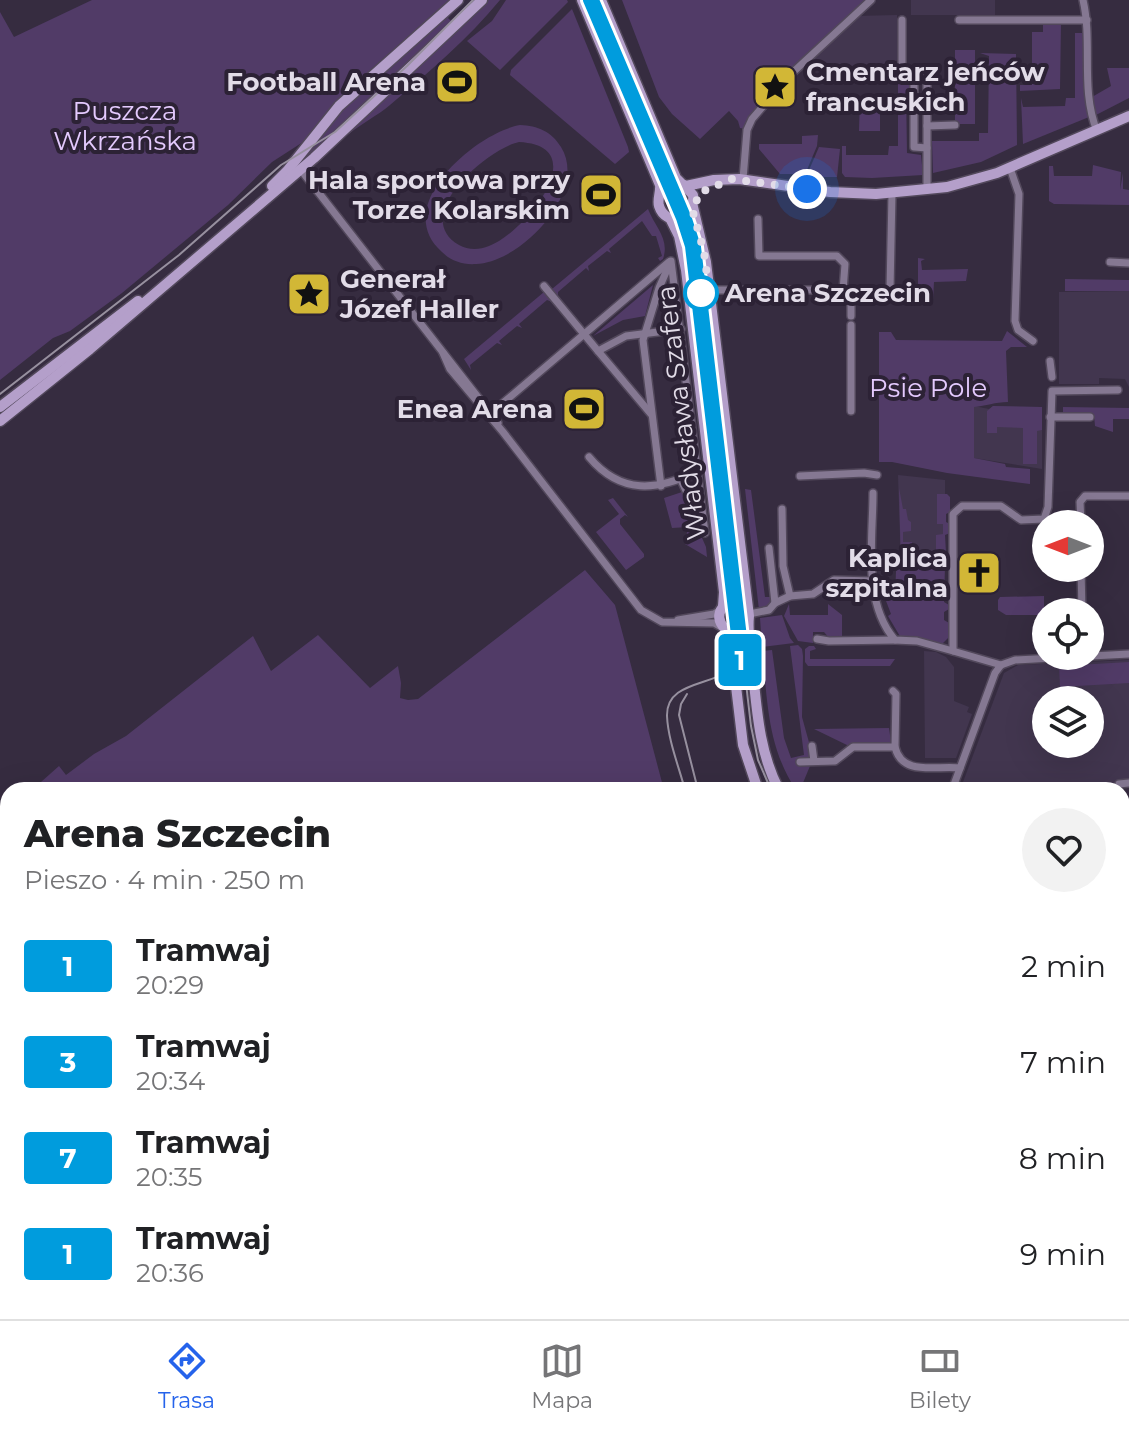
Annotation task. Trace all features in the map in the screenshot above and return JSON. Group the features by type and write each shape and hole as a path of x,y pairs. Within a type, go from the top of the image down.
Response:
{"main road":[{"path":"93,340 285,173 330,115 458,0"},
{"path":"0,421 60,367 301,170 482,0"},
{"path":"582,0 660,185 659,206 670,218 685,217 701,191 729,179"},
{"path":"601,0 677,179 692,192 694,205"},
{"path":"660,193 669,184 729,179 838,193 892,194 965,184 1010,168 1129,116"},
{"name":"Władysława Szafera","path":"694,205 709,290 761,739 775,782"},
{"name":"Władysława Szafera","path":"670,218 678,232 686,267 724,592 722,608"},
{"path":"0,407 60,367"},
{"path":"725,629 738,631 748,616 744,606 736,602 722,608 719,620 730,637 743,741 756,782"}],"street":[{"path":"743,179 747,132 752,119 790,75 871,0"},
{"path":"1083,0 1087,20 1089,97 1097,131"},
{"path":"902,20 902,70"},
{"path":"959,20 1087,20"},
{"path":"847,75 877,75 902,70 914,75 927,75 927,190"},
{"path":"914,75 914,147 927,148"},
{"path":"927,126 955,125"},
{"path":"304,150 301,170 494,415 503,432 639,608 654,619 668,623 714,623 725,629"},
{"path":"1010,168 1019,194 1015,321 1018,330 1033,341"},
{"path":"285,173 301,170"},
{"name":"Władysława Szafera","path":"709,290 883,296 889,293 892,194"},
{"path":"758,219 759,256 837,256 845,264 851,321 851,411"},
{"path":"671,261 705,533 681,480"},
{"path":"661,486 643,340 671,261"},
{"path":"503,403 671,261"},
{"path":"1110,262 1129,263"},
{"path":"544,286 652,415"},
{"path":"598,351 621,338 681,329"},
{"path":"1050,361 1052,377"},
{"path":"953,651 953,514 962,506 1001,506 1025,521 1045,517 1048,507 1052,391 1118,390"},
{"path":"1050,417 1090,417"},
{"path":"589,457 601,470 617,480 636,486 661,486 698,471"},
{"path":"800,476 864,473 874,482 873,591 881,615 895,640"},
{"path":"1080,510 1080,502 1085,496 1129,496"},
{"path":"782,509 783,566 790,596"},
{"path":"769,548 775,603"},
{"path":"748,616 769,610 775,603 790,596 813,594 834,580 873,581"},
{"path":"668,623 714,614 722,608"},
{"path":"817,639 917,641 1001,665"},
{"path":"1104,655 1129,654"},
{"path":"955,782 995,673 1001,665 1032,659"},
{"path":"893,691 896,694 897,756 909,766 960,768"},
{"path":"812,746 814,761"},
{"path":"800,762 837,761 853,747 895,747"}],"shaded area":[{"path":"911,0 995,0 995,15 911,15"},
{"path":"897,15 897,60 890,69 802,70 856,16"},
{"path":"1129,291 1129,387 1125,379 1099,378 1099,384 1059,384 1059,292"},
{"path":"974,406 989,409 993,406 1042,407 1042,469 974,458"},
{"path":"898,475 945,480 945,566 901,567"},
{"path":"924,651 946,657 954,667 954,701 969,707 967,712 972,714 956,758 925,758"},
{"path":"1129,660 1129,782 963,782 1004,673 1018,665 1032,664 1032,670 1104,670 1104,661"}],"green space":[{"name":"Puszcza Wkrzańska","path":"92,0 449,0 360,79 303,142 272,162 228,205 122,293 70,331 53,338 0,380 0,12 14,37"},
{"path":"486,0 500,0 462,41 419,80 385,109 347,133"},
{"path":"506,0 568,2 500,70 467,41 492,21"},
{"path":"622,0 868,0 837,28 746,129 740,128 729,111 700,139 672,114 659,97"},
{"path":"457,6 448,18 452,22 301,163 327,123"},
{"path":"572,9 628,147 629,152 615,164 510,75 511,70"},
{"path":"1043,22 1061,22 1060,89 1020,91 1020,85 1032,85 1032,32 1043,32"},
{"path":"1075,33 1084,33 1084,94 1089,117 1023,144 1021,98 1023,107 1065,106 1066,98 1075,98"},
{"path":"955,50 975,50 975,124 955,124"},
{"path":"980,53 1016,54 1017,145 981,162 933,173 932,141 979,141 979,133 988,133 989,56"},
{"path":"1107,68 1129,68 1129,98 1096,115 1092,97 1111,86"},
{"path":"893,75 905,75 909,81 910,90 906,90 907,153 921,155 923,175 845,177 842,173 842,146 846,146 846,155 888,155 889,146 898,146 898,82 893,82"},
{"path":"860,97 880,97 880,131 859,131"},
{"path":"520,125 544,130 553,137 561,147 567,165 566,184 546,222 512,252 493,261 476,264 458,262 442,252 429,234 426,214 432,194 462,157 502,131","holes":["519,142 541,147 552,158 553,173 546,191 519,225 503,238 477,249 459,245 446,233 443,218 448,202 458,185 473,170 505,147"]},
{"path":"818,135 817,146 804,177 803,174 780,174 759,149 759,144 802,144 802,136"},
{"path":"819,147 840,149 837,177 806,177"},
{"path":"1093,165 1121,172 1120,190 1123,173 1123,189 1129,190 1129,205 1054,204 1049,201 1049,166 1053,166 1054,176 1092,176"},
{"path":"648,209 665,245 663,259 660,261 658,258 662,256 656,236 652,236 642,221 609,249 611,253 607,251 588,266 589,271 586,268 558,292 558,297 552,289"},
{"path":"918,258 925,259 921,261 922,270 968,269 966,281 934,282 933,300 918,300"},
{"path":"1065,279 1129,280 1129,291 1065,291"},
{"path":"653,285 645,316 623,320 593,336"},
{"path":"544,292 552,302 547,300 519,324 522,328 517,326 499,341 502,345 497,343 470,365 471,370 464,359"},
{"name":"Psie Pole","path":"1007,331 1027,347 1011,347 1006,351 1008,402 974,407 974,458 1005,464 1006,467 1030,469 1030,484 879,462 879,332 891,332 896,340 1002,341"},
{"path":"993,406 1042,407 1042,430 1037,431 1037,464 1023,464 1023,428 997,427 997,433 987,433 987,411"},
{"path":"1063,407 1129,408 1129,419 1113,419 1113,432 1095,426 1094,415 1063,414"},
{"path":"899,488 903,509 906,509 911,522 911,531 903,532 903,542 912,542 914,557 936,555 936,535 943,534 943,524 937,524 937,494 950,497 946,522 950,524 950,533 945,535 946,553 950,556 949,564 945,566 944,602 949,605 944,612 944,620 949,623 949,637 942,644 901,638 888,616 891,614 883,593 895,597 896,571 901,567"},
{"path":"745,489 751,490 765,597 773,597 769,607 759,610"},
{"path":"682,492 706,547 707,557 685,544 688,527 672,528 664,498"},
{"path":"613,498 628,517 625,515 620,519 620,524 644,554 626,570 596,532 619,514 608,500"},
{"path":"585,570 615,605 662,782 41,782 59,766 66,775 126,736 253,636 271,671 318,635 370,688 398,666 400,698 418,699"},
{"path":"1000,597 1044,598 1032,598 1032,615 1006,615 998,610"},
{"path":"789,604 790,615 828,615 828,604 842,615 842,639 830,639 824,632 813,632 813,643 798,641 784,616"},
{"path":"782,615 794,643 762,647 760,618"},
{"path":"798,645 803,656 802,717 810,746 810,766 803,782 791,782 779,757 768,706 762,651 772,650 784,738 791,758 804,755 790,646"},
{"path":"809,646 816,649 810,651 810,659 895,659 890,666 808,666 805,649"},
{"path":"1129,662 1129,683 1060,686 1059,670 1104,670 1104,663"},
{"path":"889,728 891,742 884,745 883,742 862,742 849,746 814,729"}],"tram line":[{"path":"0,394 179,255 281,165 335,132 473,0"},
{"name":"1","path":"589,0 682,218 691,246 740,660 742,646 695,247 593,0"},
{"path":"593,0 695,247 751,726 758,760 768,782"},
{"path":"683,782 669,734 667,716 670,703 677,693 688,687 727,672 737,664 742,651"},
{"path":"687,694 679,715 696,782"}],"place":[{"name":"Football Arena","path":"457,82"},
{"name":"Cmentarz jeńców francuskich","path":"775,87"},
{"name":"Hala sportowa przy Torze Kolarskim","path":"601,195"},
{"name":"Arena Szczecin","path":"701,293"},
{"name":"Generał Józef Haller","path":"309,294"},
{"name":"Enea Arena","path":"584,409"},
{"name":"Kaplica szpitalna","path":"979,573"}],"route":[{"path":"701,293 709,290 704,252 693,212 699,193 732,179 807,189"}]}
